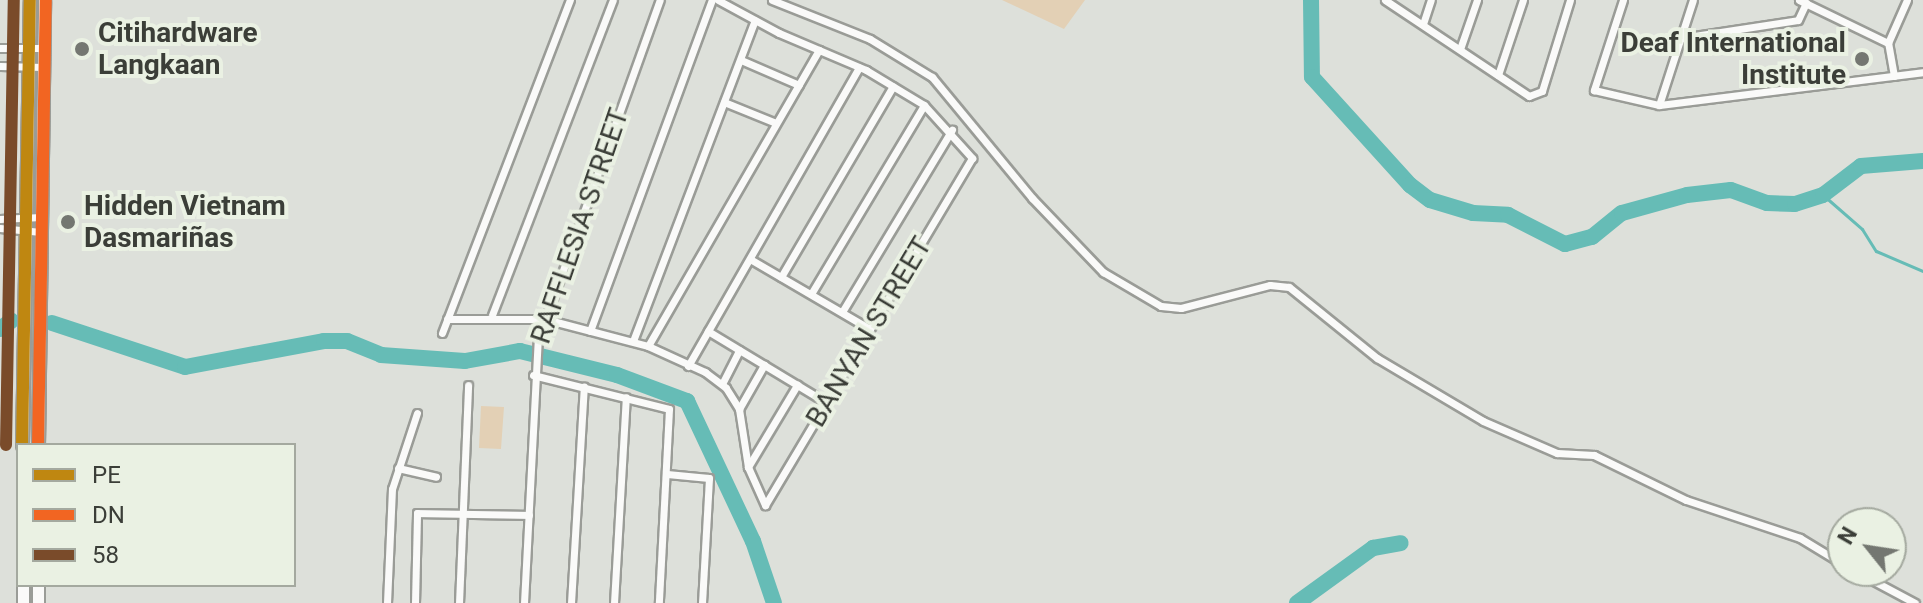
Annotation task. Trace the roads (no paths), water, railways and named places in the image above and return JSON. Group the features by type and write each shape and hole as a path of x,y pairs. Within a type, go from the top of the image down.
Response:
{"main road":[{"path":"22,443 30,0"},
{"path":"38,443 44,0"}],"street":[{"path":"442,333 570,0"},
{"path":"492,315 613,0"},
{"name":"RAFFLESIA STREET","path":"525,603 533,365 538,340 660,0"},
{"path":"590,331 712,0"},
{"path":"718,0 859,67 924,105 952,130 842,312"},
{"path":"772,0 870,39 932,77 1032,198 1103,272 1150,300 1181,308 1270,285 1289,287 1377,358 1483,421 1557,453 1594,455 1686,500 1800,538 1827,554"},
{"path":"1385,0 1524,95 1534,96 1542,91 1570,0"},
{"path":"1423,24 1431,0"},
{"path":"1460,49 1477,0"},
{"path":"1498,75 1523,0"},
{"path":"1623,0 1594,90 1659,105 1923,72"},
{"path":"1659,105 1693,0"},
{"path":"1894,76 1888,43 1907,0"},
{"path":"1681,38 1798,20 1803,2 1888,43"},
{"path":"633,341 755,20"},
{"path":"43,48 2,48 2,66 43,67"},
{"path":"648,346 819,50"},
{"path":"741,60 799,85"},
{"path":"688,366 859,67"},
{"path":"781,277 893,86"},
{"path":"724,102 776,123"},
{"path":"811,294 924,105"},
{"name":"BANYAN STREET","path":"748,467 765,505 972,158 952,130"},
{"path":"0,219 41,217"},
{"path":"0,228 41,232"},
{"path":"750,259 870,329"},
{"path":"447,319 492,315 545,319 648,346 722,384 739,409 748,467"},
{"path":"708,331 827,403"},
{"path":"722,384 739,350"},
{"path":"739,409 764,365"},
{"path":"533,375 669,409 659,603"},
{"path":"459,603 468,385"},
{"path":"748,467 797,385"},
{"path":"571,603 584,386"},
{"path":"614,603 626,397"},
{"path":"387,603 392,494 417,413"},
{"path":"398,468 436,477"},
{"path":"667,474 709,478 702,603"},
{"path":"415,603 417,513 529,515"},
{"path":"1885,587 1915,603"}],"waterway":[{"path":"1311,0 1312,77 1410,185 1430,200 1473,213 1508,215 1565,244 1592,237 1622,213 1687,195 1731,190 1767,203 1795,204 1823,195 1861,166 1923,161"},
{"path":"1823,195 1862,229 1876,251 1923,271"},
{"path":"0,329 11,321"},
{"path":"52,323 185,367 324,341 347,341 381,355 465,361 520,351 617,375 687,401 753,541 774,603"},
{"path":"1297,603 1373,548 1401,543"}],"place":[{"name":"Citihardware Langkaan","path":"82,49"},
{"name":"Deaf International Institute","path":"1862,59"},
{"name":"Hidden Vietnam Dasmariñas","path":"68,222"}]}
